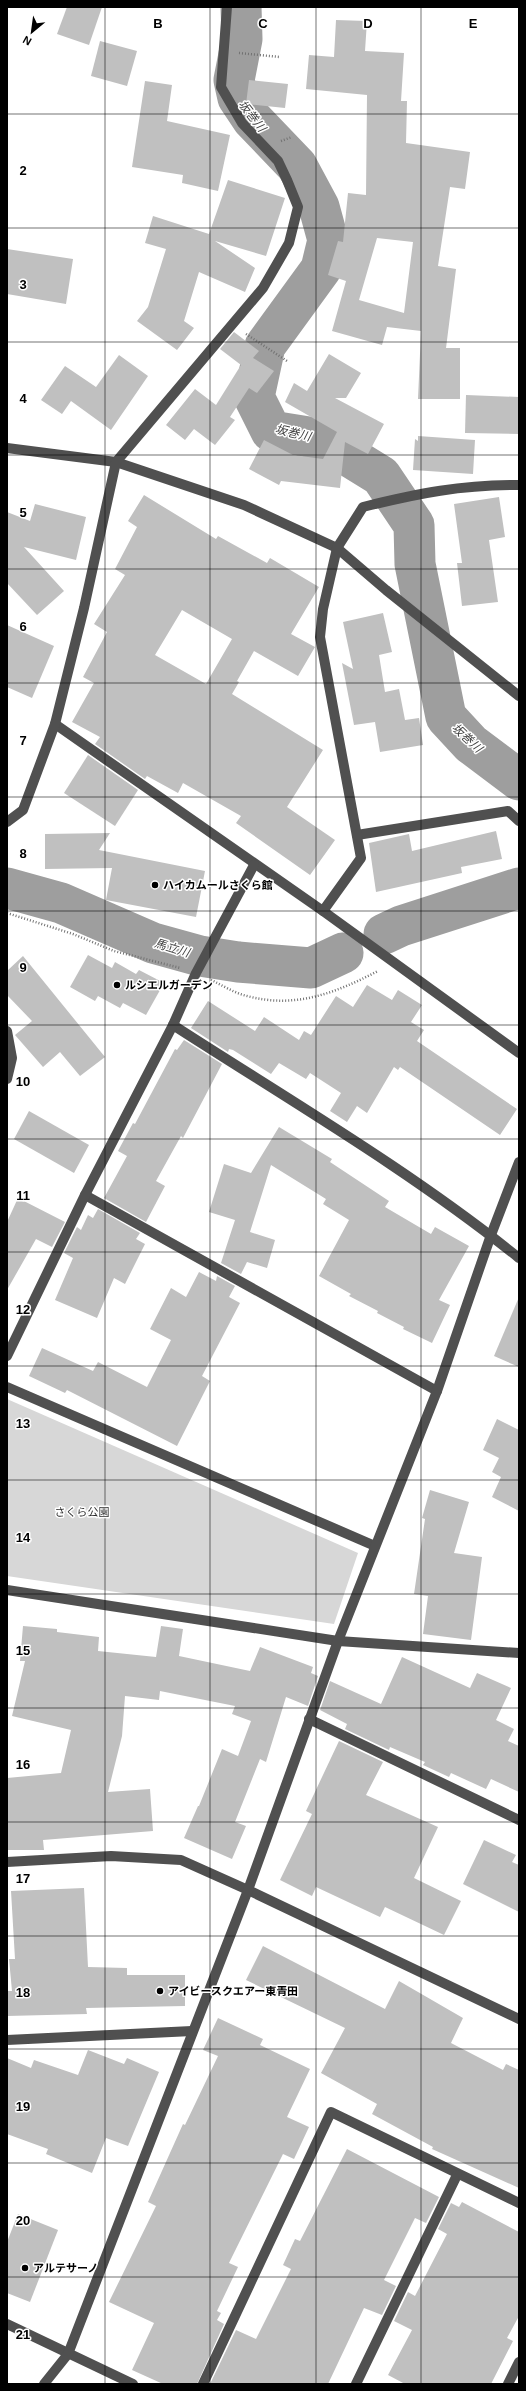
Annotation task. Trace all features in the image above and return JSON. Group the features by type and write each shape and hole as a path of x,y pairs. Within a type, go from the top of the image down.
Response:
{"street":[{"path":"7,822 23,810 55,724 84,608 116,462 263,288 289,243 298,207 287,180 278,161 242,123 221,87 227,7"},
{"path":"7,448 116,462 244,505 337,548 386,590 519,696"},
{"path":"323,911 361,858 320,637 323,609 337,548 363,507 416,494 474,485 519,485"},
{"path":"55,724 254,865 323,911 519,1052"},
{"path":"357,835 508,811 519,821"},
{"path":"7,1356 85,1196 173,1025 216,933 254,865"},
{"path":"173,1025 403,1174 491,1236 519,1258"},
{"path":"7,1031 12,1058 7,1079"},
{"path":"44,2384 68,2354 192,2031 248,1890 338,1641 437,1391 491,1236 519,1162"},
{"path":"85,1196 437,1391"},
{"path":"7,1387 375,1546"},
{"path":"7,1590 338,1641 519,1653"},
{"path":"309,1719 519,1820"},
{"path":"7,1862 111,1856 182,1860 519,2019"},
{"path":"7,2040 192,2031"},
{"path":"203,2384 331,2112 457,2175 519,2203"},
{"path":"356,2384 457,2175"},
{"path":"7,2324 133,2384"},
{"path":"508,2384 519,2362"}],"path":[{"path":"234,53 280,57"},
{"path":"240,330 287,361"}],"green space":[{"name":"さくら公園","path":"7,1399 358,1553 334,1624 7,1576"}],"building":[{"path":"67,7 102,7 89,45 57,34"},
{"path":"336,20 367,21 365,51 404,53 401,101 407,101 406,143 470,152 465,189 450,187 438,266 456,269 446,348 460,348 460,399 418,399 421,331 387,327 382,345 332,331 346,281 328,275 338,241 343,242 348,193 366,195 367,95 306,89 309,55 334,57","holes":["377,238 413,242 404,313 359,300"]},
{"path":"100,41 137,51 127,86 91,76"},
{"path":"249,80 288,84 285,108 246,104"},
{"path":"145,81 172,85 167,121 230,135 218,191 182,183 183,175 132,167"},
{"path":"228,180 285,198 266,256 215,241 255,268 245,292 199,272 184,321 194,328 177,350 137,321 148,307 166,249 145,243 153,216 209,234"},
{"path":"7,249 73,259 66,304 7,294"},
{"path":"234,332 259,351 253,358 274,371 257,393 249,388 230,417 235,420 215,445 194,429 185,440 166,425 195,389 216,405 241,365 220,349"},
{"path":"329,354 361,373 346,398 335,398 384,424 368,454 345,442 340,488 281,481 279,485 249,469 264,440 293,455 323,459 337,432 285,402 294,383 307,391"},
{"path":"119,355 148,376 111,430 71,401 62,414 41,400 65,366 96,387"},
{"path":"466,395 519,397 519,434 465,433"},
{"path":"418,436 475,440 473,474 413,470 415,439 418,441"},
{"path":"144,495 216,539 218,536 267,563 270,558 319,587 291,634 315,647 298,676 254,651 237,681 239,682 232,694 323,750 287,807 335,840 310,875 236,823 241,816 183,783 178,793 147,776 145,779 95,744 100,737 72,722 94,683 83,677 107,632 94,624 125,575 115,569 137,527 128,521","holes":["182,610 232,639 206,684 155,655"]},
{"path":"499,497 505,537 489,540 498,602 462,606 457,563 462,563 454,504"},
{"path":"35,504 86,517 76,560 24,547 64,591 37,615 7,583 7,512 30,521"},
{"path":"383,613 392,652 379,655 385,692 399,689 405,720 419,718 423,745 380,752 375,722 354,725 342,663 353,669 343,622"},
{"path":"7,625 54,646 32,698 7,687"},
{"path":"88,755 138,790 115,826 64,793"},
{"path":"496,831 502,859 461,867 462,873 376,892 369,843 409,834 412,851"},
{"name":"ハイカムールさくら館","path":"110,833 99,850 205,871 196,917 106,900 112,868 45,869 45,834"},
{"name":"ルシエルガーデン","path":"88,955 112,968 115,962 136,974 139,970 164,983 146,1015 123,1003 120,1008 98,996 95,1001 70,987"},
{"path":"23,956 105,1057 80,1076 60,1052 43,1067 15,1035 32,1021 7,995 7,971"},
{"path":"367,985 392,1000 398,990 422,1005 411,1022 424,1030 417,1041 517,1109 500,1135 400,1067 398,1070 394,1067 367,1113 357,1106 347,1122 330,1111 341,1093 310,1073 306,1079 279,1063 271,1074 233,1050 229,1049 228,1052 191,1028 208,1001 255,1031 264,1017 299,1040 304,1031 311,1035 336,996 353,1007"},
{"path":"184,1040 222,1064 183,1138 181,1136 156,1181 165,1186 146,1222 104,1198 127,1156 118,1151 133,1123 135,1124 175,1049 177,1050"},
{"path":"29,1111 89,1145 74,1173 14,1139"},
{"path":"279,1127 332,1159 330,1162 389,1201 385,1207 431,1234 435,1227 469,1246 439,1300 450,1305 432,1343 403,1329 404,1327 377,1313 378,1311 349,1296 351,1294 319,1276 349,1220 323,1204 326,1199 271,1165 250,1232 275,1240 267,1268 247,1262 241,1274 221,1263 235,1220 209,1212 224,1164 251,1173"},
{"path":"18,1198 65,1222 52,1247 36,1239 7,1290 7,1222"},
{"path":"98,1209 140,1233 136,1239 145,1244 125,1284 114,1278 97,1318 55,1300 73,1258 64,1253 77,1227 81,1230 88,1215 93,1218"},
{"path":"199,1272 216,1281 217,1276 235,1286 229,1297 240,1303 202,1376 210,1381 177,1446 67,1390 65,1393 29,1376 42,1348 93,1371 98,1362 147,1387 171,1340 150,1329 171,1288 186,1297"},
{"path":"519,1297 519,1367 494,1356"},
{"path":"497,1419 519,1430 519,1511 492,1497 501,1477 492,1472 499,1458 483,1450"},
{"path":"430,1490 469,1502 454,1553 482,1557 471,1640 423,1634 428,1596 414,1594 425,1519 422,1518"},
{"path":"23,1626 57,1629 57,1632 99,1637 98,1651 156,1657 161,1626 183,1629 179,1656 250,1671 260,1647 313,1667 311,1673 318,1676 308,1706 286,1697 266,1762 260,1759 235,1822 246,1826 232,1859 184,1838 199,1806 222,1749 238,1756 251,1721 232,1714 235,1706 160,1691 159,1700 125,1696 122,1736 108,1792 150,1789 153,1831 43,1840 44,1850 7,1850 7,1778 61,1773 71,1730 12,1716 25,1661 20,1661"},
{"path":"402,1657 470,1688 477,1673 511,1688 496,1720 514,1729 508,1741 519,1746 519,1792 491,1779 486,1789 451,1773 449,1777 423,1765 425,1762 390,1747 389,1750 345,1729 347,1724 320,1710 330,1681 381,1704"},
{"path":"339,1741 383,1762 366,1795 438,1827 414,1878 461,1901 444,1935 385,1907 380,1917 316,1887 312,1896 280,1880 312,1814 306,1811"},
{"path":"484,1840 516,1855 512,1862 519,1865 519,1912 463,1884"},
{"path":"84,1888 88,1967 127,1968 127,1975 185,1975 185,2006 86,2008 87,2014 7,2016 7,1991 12,1991 9,1959 15,1959 11,1891"},
{"path":"263,1946 385,2009 399,1981 463,2018 451,2043 503,2070 506,2064 519,2070 519,2188 432,2149 433,2147 372,2114 377,2104 321,2073 345,2028 246,1980"},
{"path":"218,2018 263,2039 260,2045 310,2069 287,2117 309,2127 294,2159 283,2154 229,2263 238,2267 217,2311 221,2313 217,2320 224,2324 197,2384 163,2384 132,2370 154,2323 109,2302 156,2206 148,2202 183,2124 185,2125 218,2056 203,2050"},
{"path":"88,2050 124,2064 127,2058 159,2072 128,2146 106,2138 92,2173 46,2154 48,2149 7,2134 7,2058 31,2068 34,2060 78,2075"},
{"path":"347,2149 439,2197 426,2223 415,2218 384,2280 396,2286 382,2315 364,2308 328,2384 210,2384 236,2330 256,2339 291,2269 283,2265 295,2239 300,2241"},
{"path":"462,2202 519,2232 519,2316 507,2338 513,2341 491,2384 405,2384 388,2375 412,2330 394,2321 408,2292 415,2296 447,2234 438,2229 451,2203 459,2207"},
{"name":"アルテサーノ","path":"18,2214 58,2230 30,2302 7,2293 7,2242"}],"waterway":[{"name":"坂巻川","path":"241,7 242,39 234,80 238,98 252,119 297,166 319,207 328,240 321,269 265,346 254,397 271,431 321,439 381,476 414,525 415,564 446,717 471,744 519,780"},
{"name":"馬立川","path":"7,888 61,903 153,943 200,956 238,962 311,968 343,953"},
{"name":"馬立川","path":"384,934 401,926 519,888"}],"place":[{"name":"ハイカムールさくら館","path":"155,885"},
{"name":"ルシエルガーデン","path":"117,985"},
{"name":"アイビースクエアー東青田","path":"160,1991"},
{"name":"アルテサーノ","path":"25,2268"}]}
